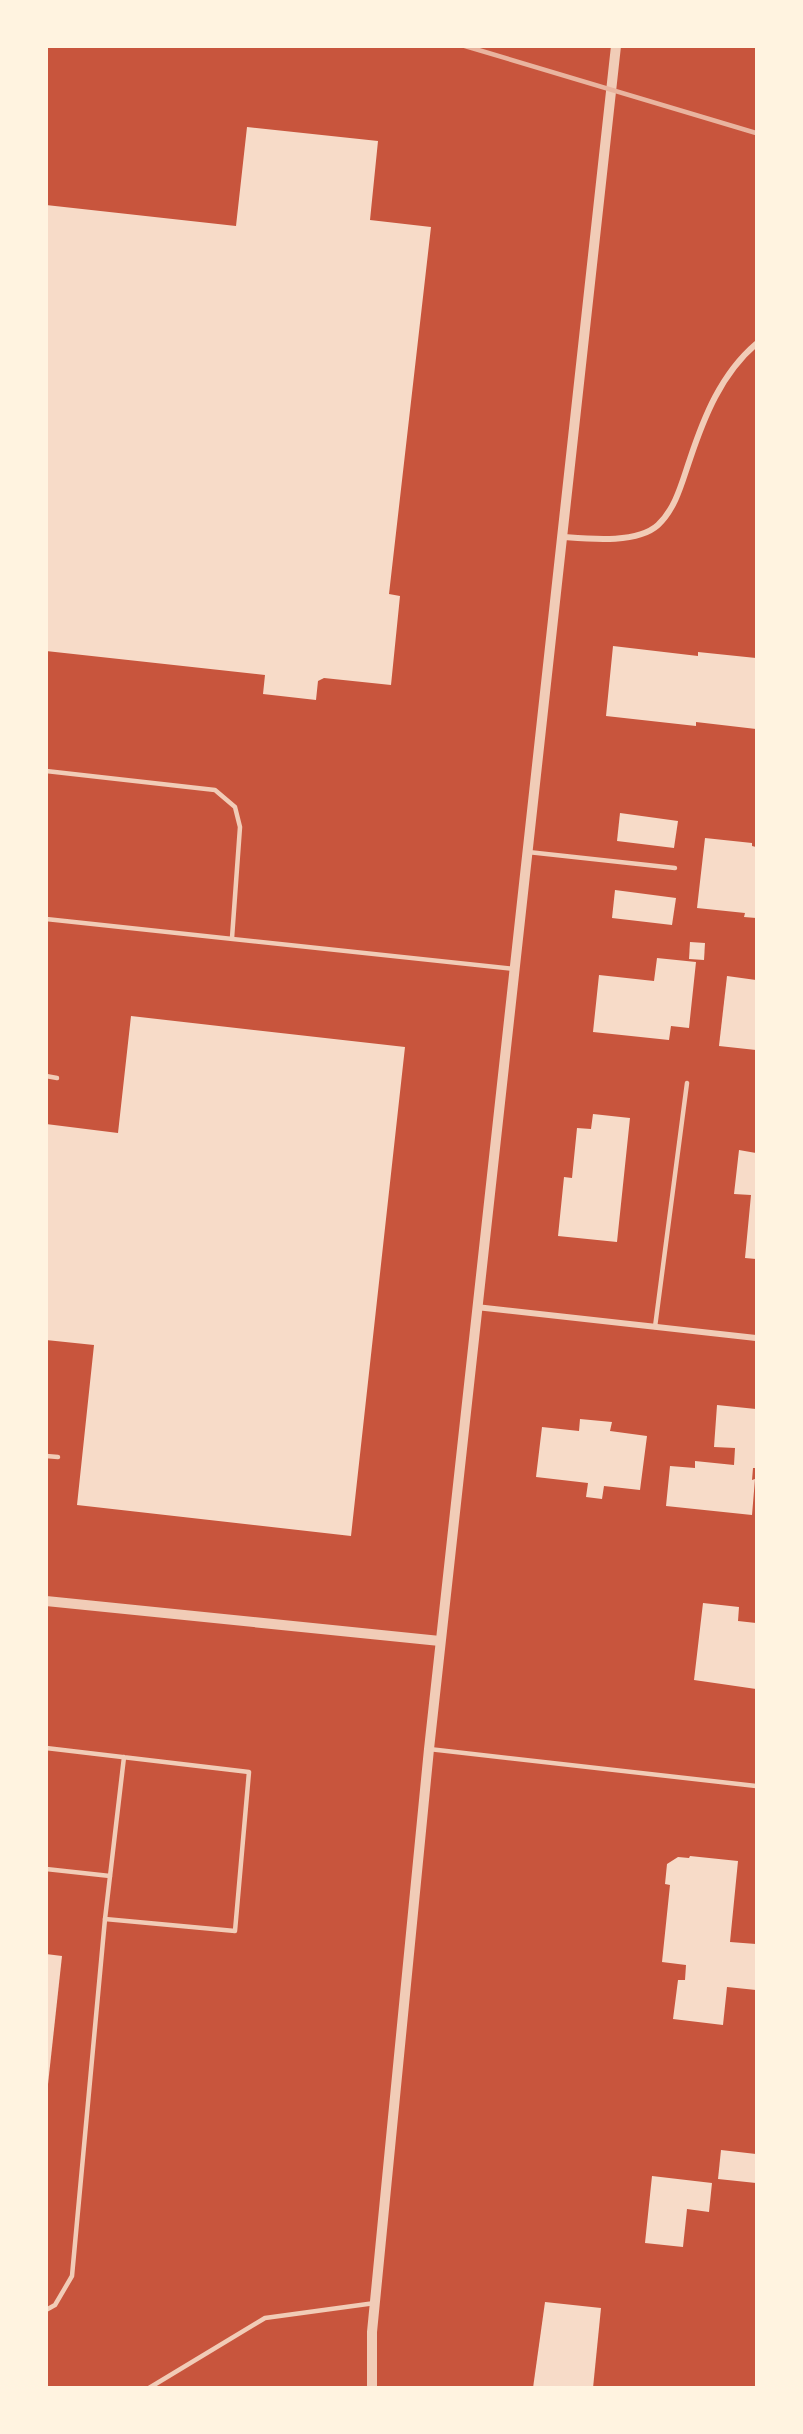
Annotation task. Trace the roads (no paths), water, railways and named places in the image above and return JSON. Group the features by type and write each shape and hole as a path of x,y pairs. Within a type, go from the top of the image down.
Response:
{"street":[{"path":"372,2388 372,2332 440,1641 616,46"},
{"path":"563,537 608,540 633,536 657,526 675,501 703,420 725,380 756,345"},
{"path":"476,1307 756,1338"},
{"path":"46,1601 440,1641"}],"lane":[{"path":"46,771 215,790 235,807 240,827 232,938"},
{"path":"528,852 675,868"},
{"path":"46,919 514,969"},
{"path":"46,1076 57,1078"},
{"path":"655,1327 687,1083"},
{"path":"46,1456 58,1457"},
{"path":"46,1748 249,1772 235,1931 105,1919"},
{"path":"429,1749 756,1786"},
{"path":"46,2310 55,2305 72,2276 105,1919 124,1757"},
{"path":"46,1869 110,1876"},
{"path":"149,2388 265,2318 375,2303"}],"railway":[{"path":"465,46 756,133"}]}
